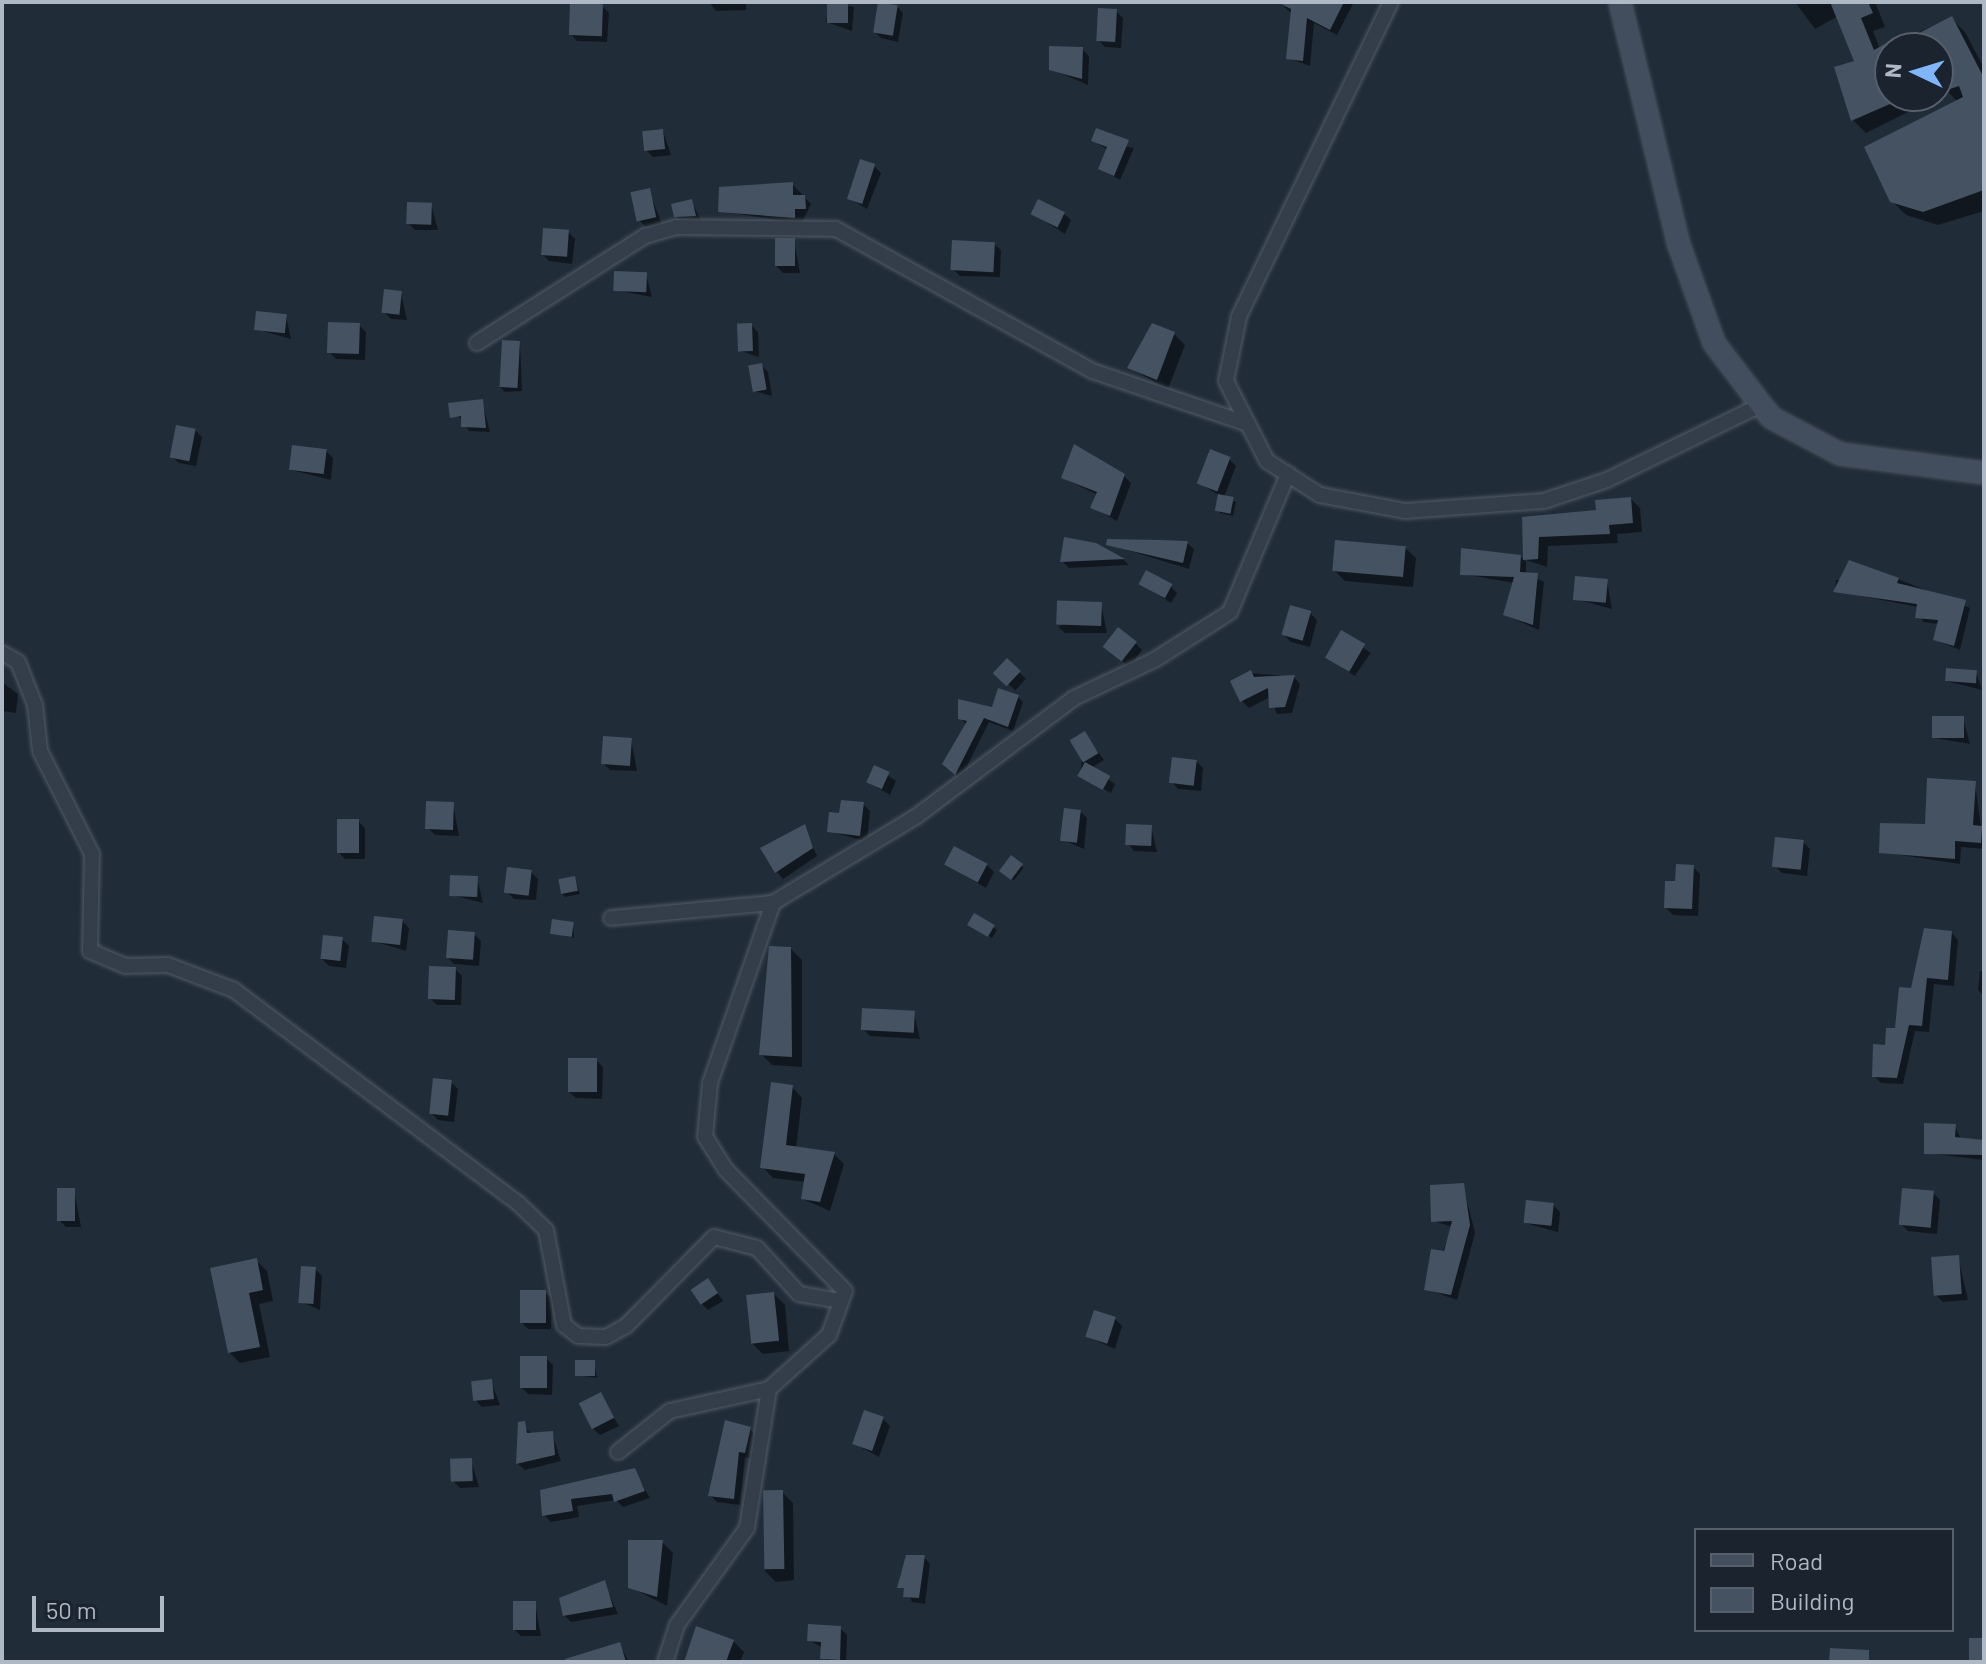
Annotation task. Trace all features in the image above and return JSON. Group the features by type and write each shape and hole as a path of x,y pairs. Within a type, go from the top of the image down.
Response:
{"main road":[{"path":"1620,2 1679,245 1714,343 1761,405 1772,418 1840,454 1984,473"}],"street":[{"path":"1391,2 1239,317 1226,381 1267,461 1320,495 1405,511 1544,501 1607,480 1761,405"},
{"path":"477,343 645,236 676,227 836,229 1092,371 1248,424"},
{"path":"611,918 773,903 917,816 1074,698 1156,659 1230,612 1288,474"},
{"path":"2,653 18,662 35,705 40,751 92,854 90,951 126,966 168,965 234,990 519,1204 546,1230 564,1325 578,1336 606,1337 626,1326 714,1237 757,1248 799,1294 841,1301"},
{"path":"618,1452 670,1411 769,1389 829,1335 845,1291 827,1269 726,1170 705,1137 710,1083 773,903"},
{"path":"665,1662 677,1625 747,1528 769,1389"}],"building":[{"path":"827,2 848,2 848,23 827,23"},
{"path":"878,2 898,5 893,36 873,33"},
{"path":"1277,2 1344,2 1330,30 1307,18 1303,61 1286,59 1291,9"},
{"path":"1830,2 1868,2 1873,13 1861,18 1874,50 1874,111 1851,121 1834,67 1854,61"},
{"path":"570,3 603,4 602,36 569,35"},
{"path":"1098,8 1117,9 1115,42 1096,41"},
{"path":"1952,16 1984,78 1984,190 1923,212 1890,202 1864,147 1933,112 1954,112 1954,102 1963,97 1959,86 1954,88 1954,32 1921,32"},
{"path":"1049,46 1083,47 1082,79 1049,70"},
{"path":"1096,128 1129,140 1114,176 1098,169 1107,147 1091,141"},
{"path":"663,129 665,149 644,151 642,131"},
{"path":"860,159 875,164 862,204 847,199"},
{"path":"793,182 793,195 805,195 806,209 795,209 795,218 718,212 719,187"},
{"path":"650,188 656,217 637,222 630,192"},
{"path":"692,199 696,216 674,217 671,204"},
{"path":"1038,199 1065,212 1058,227 1031,214"},
{"path":"407,202 432,203 431,225 406,224"},
{"path":"543,228 569,230 567,257 541,255"},
{"path":"775,238 795,238 795,266 775,266"},
{"path":"952,240 995,242 993,272 950,270"},
{"path":"614,271 647,272 646,292 613,291"},
{"path":"384,289 402,291 399,315 381,313"},
{"path":"256,311 287,314 285,333 254,330"},
{"path":"328,322 360,323 359,354 327,353"},
{"path":"752,323 753,351 738,352 737,324"},
{"path":"1152,323 1175,332 1157,380 1127,368"},
{"path":"502,340 520,341 518,388 500,387"},
{"path":"762,363 767,390 753,392 748,365"},
{"path":"483,399 486,428 461,427 461,416 450,418 448,403"},
{"path":"176,425 196,429 189,461 170,457"},
{"path":"1074,444 1125,474 1110,516 1090,508 1097,492 1061,478"},
{"path":"292,445 327,449 324,474 289,470"},
{"path":"1210,449 1231,457 1217,491 1197,484"},
{"path":"1218,494 1234,497 1230,514 1215,511"},
{"path":"1631,497 1633,523 1609,525 1610,534 1539,537 1538,559 1523,560 1522,517 1596,510 1595,500"},
{"path":"1064,537 1096,543 1125,559 1060,562"},
{"path":"1107,539 1188,541 1183,563 1106,545"},
{"path":"1335,540 1406,546 1403,577 1332,571"},
{"path":"1461,548 1521,555 1520,572 1538,573 1533,625 1503,615 1514,577 1460,575"},
{"path":"1849,560 1899,578 1897,583 1966,600 1954,646 1933,640 1938,620 1915,618 1917,604 1833,592"},
{"path":"1146,570 1172,584 1165,598 1138,584"},
{"path":"1575,576 1608,579 1606,603 1573,600"},
{"path":"1057,600 1102,602 1101,626 1056,624"},
{"path":"1290,605 1311,611 1303,641 1281,635"},
{"path":"1118,627 1137,642 1122,661 1103,647"},
{"path":"1341,630 1365,644 1349,672 1325,658"},
{"path":"1007,658 1021,671 1007,686 993,673"},
{"path":"1946,668 1977,670 1976,683 1945,681"},
{"path":"1251,670 1254,677 1295,675 1285,707 1269,708 1268,688 1240,702 1230,681"},
{"path":"998,688 1019,695 1008,727 984,718 955,775 942,764 967,721 958,719 958,699 992,707"},
{"path":"1932,716 1964,716 1964,738 1932,738"},
{"path":"1085,731 1098,753 1083,763 1070,740"},
{"path":"603,736 632,738 630,766 601,764"},
{"path":"1172,757 1197,760 1194,786 1169,783"},
{"path":"1085,762 1110,776 1103,790 1077,776"},
{"path":"874,765 890,772 882,789 866,782"},
{"path":"1927,778 1976,781 1973,825 1982,826 1981,843 1955,841 1955,859 1879,853 1880,823 1925,824"},
{"path":"841,800 864,802 860,836 827,832 829,812 839,813"},
{"path":"426,801 454,802 453,830 425,829"},
{"path":"1064,808 1081,810 1077,843 1060,841"},
{"path":"337,819 359,819 359,853 337,853"},
{"path":"805,824 813,848 775,873 760,848"},
{"path":"1126,824 1152,825 1151,846 1125,845"},
{"path":"1775,837 1804,840 1801,870 1772,867"},
{"path":"954,846 988,864 978,882 944,865"},
{"path":"1011,855 1023,864 1011,880 999,871"},
{"path":"1676,864 1694,865 1692,909 1664,908 1665,881 1675,881"},
{"path":"507,867 532,870 529,896 504,893"},
{"path":"450,875 478,876 477,897 449,896"},
{"path":"575,876 578,891 561,894 558,879"},
{"path":"974,913 995,925 988,937 967,925"},
{"path":"374,916 403,919 400,945 371,942"},
{"path":"552,919 574,922 572,937 550,934"},
{"path":"1924,928 1952,931 1948,980 1927,978 1922,1026 1909,1025 1897,1078 1872,1077 1873,1044 1885,1045 1886,1028 1895,1028 1899,987 1911,988"},
{"path":"448,930 475,932 473,960 446,958"},
{"path":"323,935 343,937 340,961 320,959"},
{"path":"769,946 791,947 792,1057 759,1055"},
{"path":"429,966 456,967 455,1000 428,999"},
{"path":"862,1008 915,1011 914,1033 861,1030"},
{"path":"568,1058 597,1058 597,1092 568,1092"},
{"path":"433,1078 452,1080 448,1116 429,1114"},
{"path":"771,1082 793,1085 786,1145 835,1152 820,1202 801,1199 805,1174 760,1168"},
{"path":"1924,1123 1956,1124 1955,1137 1984,1140 1984,1155 1924,1154"},
{"path":"1464,1183 1470,1225 1451,1295 1424,1290 1431,1249 1444,1251 1452,1221 1431,1222 1430,1185"},
{"path":"57,1188 75,1188 75,1221 57,1221"},
{"path":"1902,1188 1934,1191 1931,1228 1899,1225"},
{"path":"1526,1200 1554,1203 1551,1226 1524,1223"},
{"path":"1959,1255 1962,1294 1934,1296 1931,1257"},
{"path":"257,1258 263,1290 249,1293 260,1347 228,1353 210,1268"},
{"path":"301,1266 316,1267 313,1304 298,1303"},
{"path":"708,1278 718,1293 701,1305 691,1290"},
{"path":"520,1290 546,1290 546,1323 520,1323"},
{"path":"774,1292 779,1341 751,1344 746,1295"},
{"path":"1094,1310 1116,1317 1107,1344 1085,1337"},
{"path":"520,1356 547,1356 547,1388 520,1388"},
{"path":"575,1360 595,1360 595,1376 575,1376"},
{"path":"492,1379 494,1399 473,1401 471,1381"},
{"path":"601,1392 614,1418 592,1429 579,1403"},
{"path":"864,1410 884,1417 872,1451 852,1444"},
{"path":"725,1420 751,1427 745,1453 739,1452 734,1499 708,1496"},
{"path":"525,1421 527,1433 553,1431 555,1455 516,1464 518,1422"},
{"path":"472,1458 473,1481 451,1482 450,1459"},
{"path":"635,1468 645,1491 614,1502 612,1494 571,1499 573,1511 542,1516 540,1490"},
{"path":"763,1490 783,1490 784,1569 764,1569"},
{"path":"628,1540 663,1540 657,1597 628,1588"},
{"path":"906,1555 925,1555 919,1598 903,1597 904,1588 897,1588"},
{"path":"605,1580 613,1607 563,1616 559,1598"},
{"path":"513,1601 536,1601 536,1630 513,1630"},
{"path":"808,1624 841,1626 840,1660 820,1659 821,1642 807,1641"},
{"path":"696,1626 734,1640 726,1662 684,1662"},
{"path":"1969,1638 1984,1638 1984,1662 1969,1662"},
{"path":"620,1642 626,1662 566,1662 565,1659"},
{"path":"1830,1648 1869,1650 1869,1662 1829,1662"}]}
